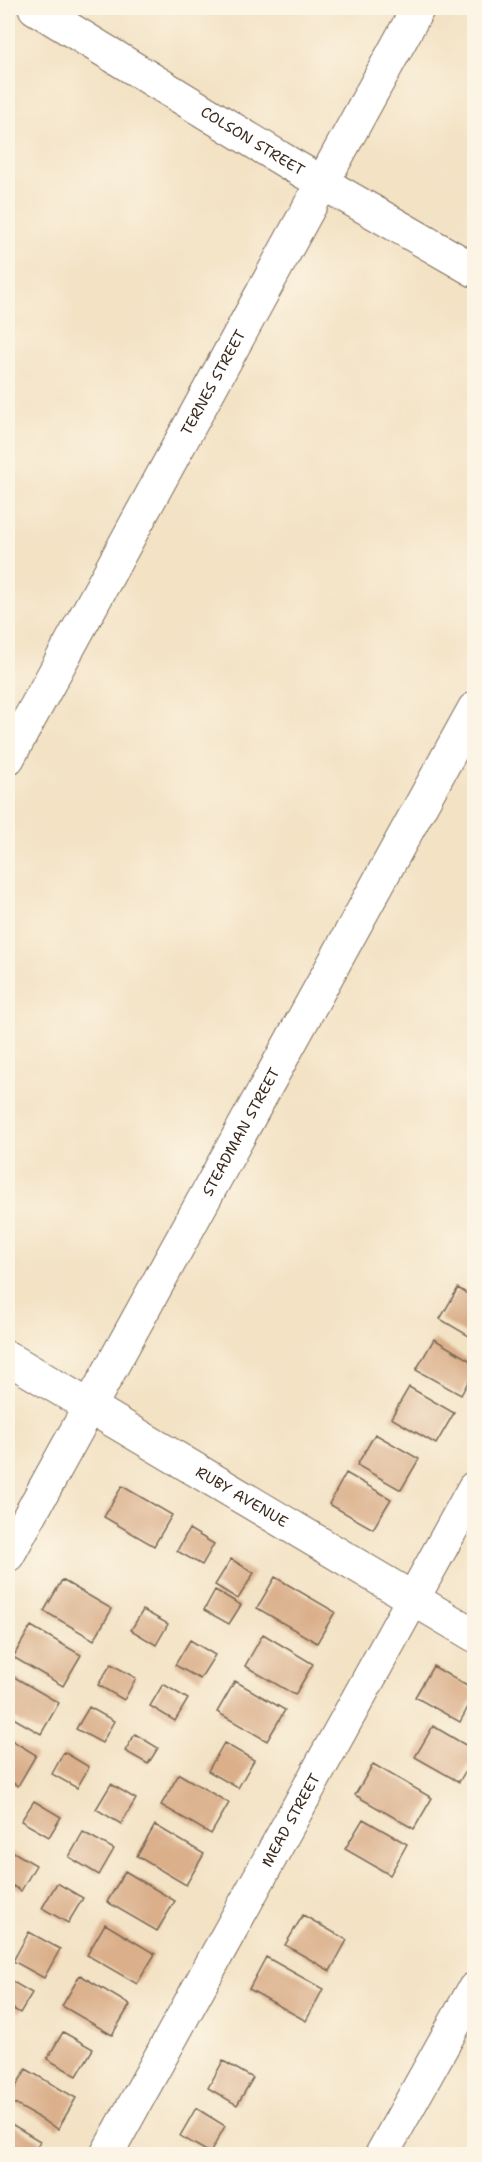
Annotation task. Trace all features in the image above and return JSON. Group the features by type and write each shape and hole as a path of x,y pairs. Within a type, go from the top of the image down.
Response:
{"street":[{"name":"COLSON STREET","path":"35,8 290,164 474,270"},
{"name":"TERNES STREET","path":"8,758 418,8"},
{"name":"STEADMAN STREET","path":"8,1555 474,709"},
{"name":"RUBY AVENUE","path":"8,1358 474,1635"},
{"name":"MEAD STREET","path":"107,2154 474,1488"},
{"path":"382,2154 474,1989"}],"building":[{"path":"458,1288 474,1298 474,1339 440,1319"},
{"path":"434,1339 474,1363 474,1371 461,1395 416,1370"},
{"path":"409,1387 454,1413 436,1444 391,1418"},
{"path":"375,1434 419,1459 401,1490 357,1465"},
{"path":"346,1473 391,1499 373,1529 329,1504"},
{"path":"122,1486 172,1515 154,1546 104,1517"},
{"path":"189,1529 214,1544 202,1565 177,1551"},
{"path":"231,1559 254,1573 238,1599 215,1585"},
{"path":"275,1577 335,1612 317,1643 257,1608"},
{"path":"62,1580 112,1609 94,1640 44,1611"},
{"path":"215,1590 241,1605 229,1624 204,1610"},
{"path":"143,1610 168,1624 156,1645 131,1630"},
{"path":"31,1626 81,1655 63,1686 13,1657"},
{"path":"263,1634 313,1664 295,1695 245,1666"},
{"path":"190,1640 215,1655 200,1679 175,1665"},
{"path":"111,1664 136,1678 124,1700 98,1685"},
{"path":"433,1666 474,1690 474,1696 460,1722 415,1697"},
{"path":"9,1674 59,1703 41,1734 8,1715"},
{"path":"235,1681 285,1710 267,1741 217,1712"},
{"path":"163,1684 188,1699 175,1721 150,1706"},
{"path":"89,1707 114,1721 102,1743 76,1729"},
{"path":"433,1726 474,1750 474,1756 459,1782 415,1757"},
{"path":"135,1734 158,1748 148,1764 125,1751"},
{"path":"8,1738 36,1755 18,1786 8,1780"},
{"path":"224,1743 254,1760 238,1788 208,1771"},
{"path":"64,1752 89,1767 77,1788 52,1774"},
{"path":"373,1764 432,1798 414,1829 355,1795"},
{"path":"179,1774 229,1803 211,1834 161,1805"},
{"path":"111,1784 136,1799 121,1824 96,1809"},
{"path":"34,1801 61,1817 49,1837 21,1821"},
{"path":"363,1819 407,1844 390,1875 345,1849"},
{"path":"155,1825 204,1854 186,1885 137,1856"},
{"path":"83,1832 114,1849 99,1875 69,1857"},
{"path":"10,1850 36,1865 21,1891 8,1883"},
{"path":"125,1871 175,1901 157,1931 107,1902"},
{"path":"57,1883 83,1898 68,1923 42,1908"},
{"path":"303,1915 347,1940 330,1971 285,1945"},
{"path":"105,1924 155,1954 137,1984 87,1955"},
{"path":"29,1932 60,1949 44,1978 13,1961"},
{"path":"266,1957 323,1989 306,2021 249,1989"},
{"path":"80,1975 130,2005 112,2035 62,2006"},
{"path":"8,1979 32,1993 20,2013 8,2006"},
{"path":"63,2032 93,2049 77,2076 47,2059"},
{"path":"223,2061 253,2078 237,2105 208,2088"},
{"path":"26,2069 76,2098 58,2129 8,2100"},
{"path":"196,2108 225,2126 210,2153 180,2136"},
{"path":"8,2122 40,2141 33,2154 8,2154"}]}
